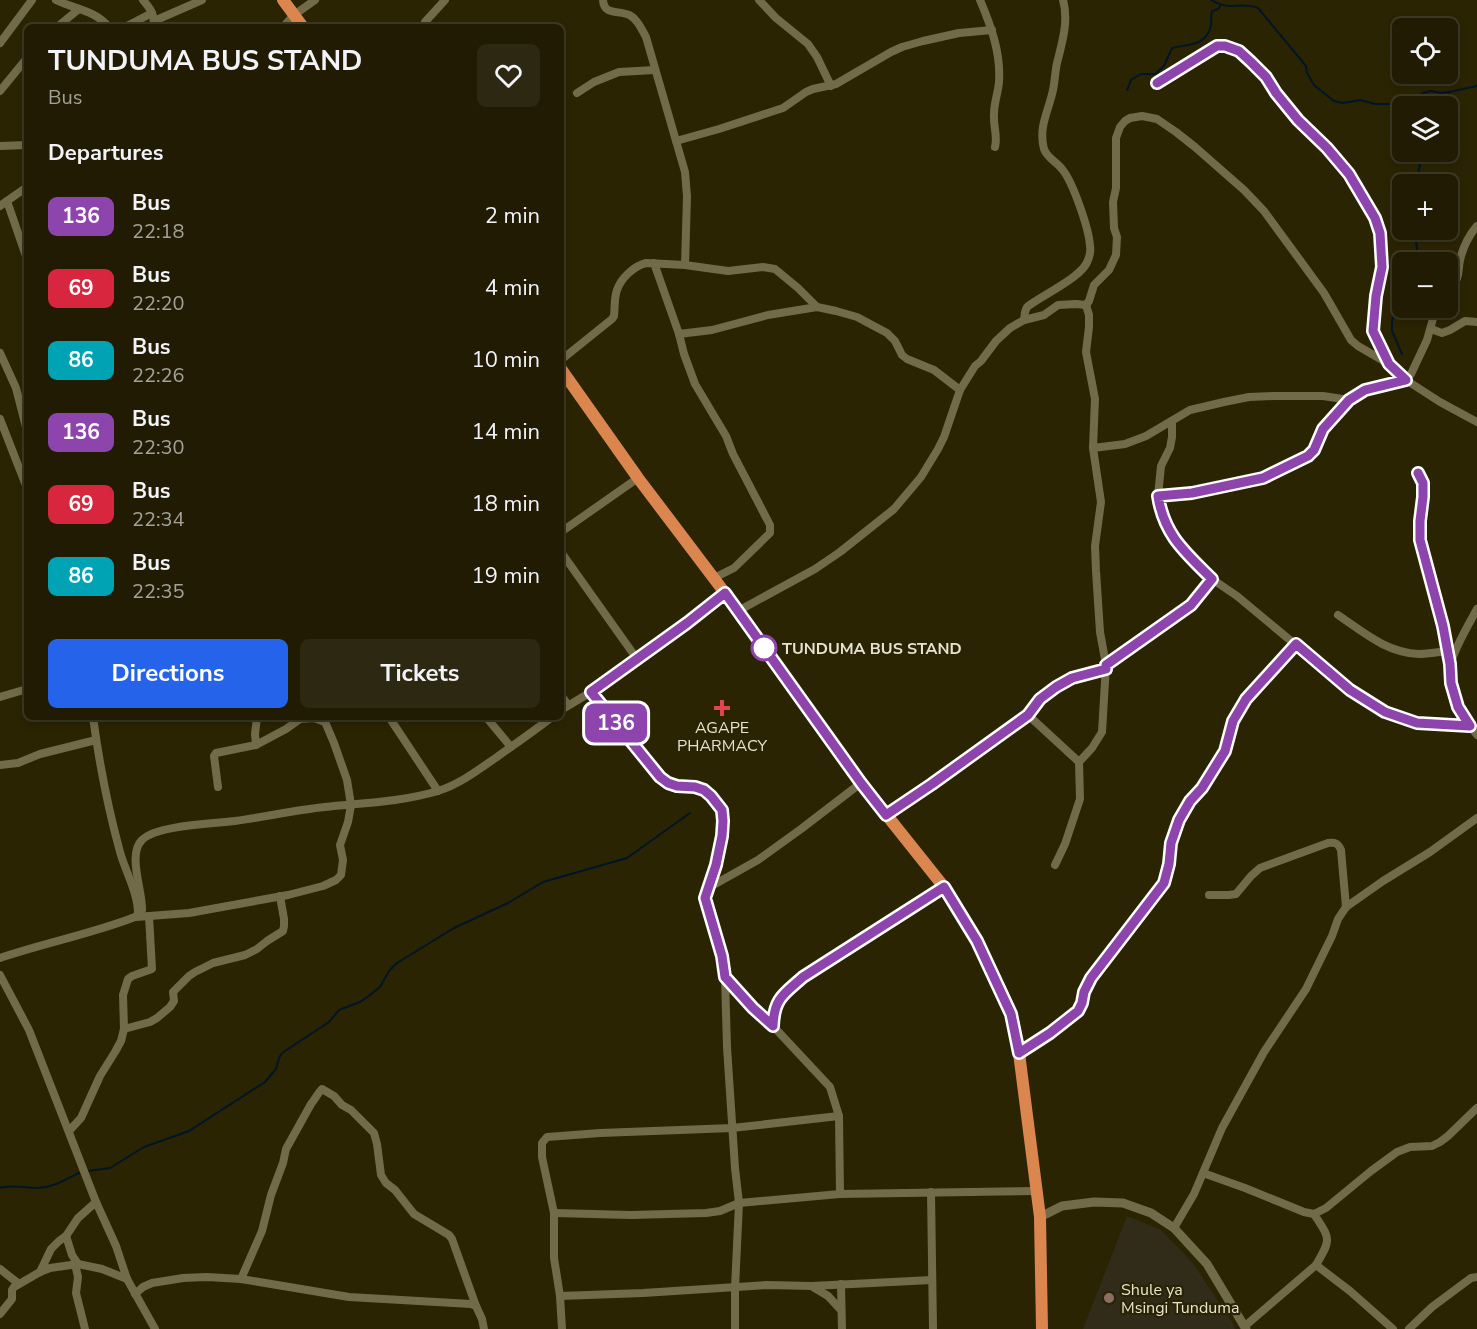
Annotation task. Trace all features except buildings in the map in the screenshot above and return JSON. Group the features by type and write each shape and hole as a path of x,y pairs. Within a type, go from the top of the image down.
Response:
{"highway":[{"path":"283,0 301,24"},
{"path":"564,373 861,783 944,887 977,941 1011,1014 1019,1053 1040,1217 1042,1329"}],"street":[{"path":"0,43 33,0"},
{"path":"56,0 89,11 106,24"},
{"path":"143,0 153,20"},
{"path":"137,24 202,0"},
{"path":"286,24 315,0"},
{"path":"424,22 445,0"},
{"path":"603,0 605,8 610,11 630,15 638,22 646,37 685,172 687,196 685,266"},
{"path":"759,0 776,18 808,44 831,86"},
{"path":"980,0 992,30 999,57 999,83 994,111 997,135 995,147"},
{"path":"1024,320 1027,307 1083,268 1088,262 1091,249 1088,232 1070,182 1064,171 1044,150 1044,118 1053,92 1055,72 1062,48 1065,9 1063,0"},
{"path":"61,24 79,9"},
{"path":"676,141 783,108 813,89 831,86 850,78 902,47 959,33 992,30"},
{"path":"1157,83 1217,46 1232,48 1266,77 1298,120 1327,148 1349,174 1375,218 1380,233 1382,267 1376,296 1373,331 1389,364"},
{"path":"0,91 24,62"},
{"path":"577,93 594,82 619,72 655,70"},
{"path":"1086,305 1094,285 1109,270 1116,255 1117,237 1114,228 1113,202 1116,188 1116,138 1120,127 1130,118 1142,116 1157,119 1176,132 1244,190 1264,212 1324,293 1351,340 1389,364 1406,380 1477,422"},
{"path":"0,146 24,145"},
{"path":"24,189 4,203 24,252"},
{"path":"1458,276 1461,257 1477,226"},
{"path":"564,358 612,319 617,289 632,270 646,263 728,271 764,267 775,269 817,307"},
{"path":"654,263 695,384 722,428 770,525 770,533 734,568 714,578"},
{"path":"738,611 840,552 894,509 921,477 938,449 960,390 975,366 1010,328 1024,320 1044,315 1058,304 1086,305"},
{"path":"1055,865 1065,844 1080,799 1079,762 1102,732 1106,667 1100,632 1095,546 1101,502 1093,448 1095,399 1086,352 1089,315 1086,305"},
{"path":"679,334 712,330 768,315 817,307 857,316 878,327 896,341 902,355 907,359 934,370 960,390"},
{"path":"1158,496 1192,493 1263,478 1308,456 1314,450 1323,429 1349,400 1365,390 1406,380 1427,340 1434,318"},
{"path":"1431,329 1442,333 1465,321 1477,322"},
{"path":"0,353 24,411"},
{"path":"1093,448 1125,444 1146,436 1190,410 1249,397 1323,396 1349,400"},
{"path":"0,419 24,480"},
{"path":"1172,421 1172,437 1161,466 1158,496 1161,514 1182,549 1212,579 1237,596 1350,690 1385,712 1417,723 1470,726"},
{"path":"1418,473 1423,483 1420,540 1443,626 1451,683 1458,707 1477,735"},
{"path":"564,530 639,478"},
{"path":"564,556 637,658"},
{"path":"886,815 1028,715 1040,699 1056,687 1072,678 1106,667 1191,605 1212,579"},
{"path":"565,708 687,623 725,593"},
{"path":"1450,664 1477,609"},
{"path":"1338,615 1382,645 1400,652 1419,654 1448,651"},
{"path":"1019,1053 1078,1011 1091,978 1164,883 1171,843 1179,820 1225,751 1233,721 1246,699 1296,644"},
{"path":"0,697 24,690"},
{"path":"591,692 660,777 677,786 704,790 722,810 722,836 716,865 705,898 722,956 725,977 732,1128 739,1203 735,1329"},
{"path":"1028,715 1079,762"},
{"path":"93,720 107,796 121,854 137,901 136,916"},
{"path":"256,745 257,720"},
{"path":"218,787 214,756 216,753 256,745 299,720"},
{"path":"0,958 104,929 136,916 189,913 280,897 323,886 336,880 341,875 343,860 340,845 351,805 347,780 324,720"},
{"path":"391,720 438,791"},
{"path":"488,720 511,747"},
{"path":"136,916 142,910 136,852 140,841 149,835 174,828 238,821 317,808 385,802 438,791 461,781 548,720"},
{"path":"0,765 18,763 40,754 96,740"},
{"path":"708,888 758,860 861,783"},
{"path":"1174,1228 1194,1194 1222,1128 1264,1052 1306,988 1324,954 1338,919 1346,907 1477,818"},
{"path":"1209,895 1236,894 1260,868 1335,842 1341,850 1346,907"},
{"path":"773,1026 773,1011 782,995 803,977 944,887"},
{"path":"124,1029 157,1018 174,1001 172,992 195,972 213,963 245,955 283,931 284,919 280,897"},
{"path":"69,1131 81,1118 100,1076 115,1052 124,1029 122,1003 126,983 132,976 152,969 150,916"},
{"path":"0,977 29,1030 96,1202 116,1246 127,1279 155,1329"},
{"path":"725,977 830,1087 839,1116 840,1194"},
{"path":"241,1279 262,1231 286,1149 315,1095 322,1089 351,1110 374,1133 378,1144 381,1175 386,1183 414,1214 452,1239 484,1329"},
{"path":"1203,1173 1314,1214 1326,1208 1398,1152 1410,1147 1432,1146 1440,1142 1477,1108"},
{"path":"562,1329 554,1258 554,1213 542,1156 542,1143 547,1137 600,1132 732,1128 839,1116"},
{"path":"554,1213 631,1215 706,1213 720,1211 739,1203 840,1194 1036,1191"},
{"path":"931,1192 933,1329"},
{"path":"40,1272 51,1249 66,1236 78,1218 96,1202"},
{"path":"1040,1217 1062,1206 1094,1202 1123,1203 1150,1213 1174,1228 1207,1264 1246,1328 1316,1265 1328,1244 1328,1238 1314,1214"},
{"path":"66,1236 76,1264 78,1277 76,1293 85,1329"},
{"path":"0,1314 12,1299 14,1287 50,1268 76,1264 102,1269 127,1279"},
{"path":"1316,1265 1393,1329"},
{"path":"0,1269 20,1284"},
{"path":"135,1294 152,1283 207,1277 241,1279 349,1297 465,1303 476,1306"},
{"path":"1409,1329 1439,1301 1471,1278 1477,1277"},
{"path":"560,1296 767,1285 812,1286 932,1280"},
{"path":"841,1284 842,1329"},
{"path":"812,1286 828,1296 841,1310"}],"shaded area":[{"path":"1127,1216 1161,1230 1192,1262 1235,1329 1083,1329"}],"waterway":[{"path":"1211,0 1229,6 1245,5 1258,8 1306,66 1314,85 1334,101 1343,103 1360,100 1375,104 1401,104 1411,102 1423,93 1431,91 1441,93 1477,86"},
{"path":"1127,90 1131,80 1141,74 1155,74 1164,66 1172,48 1196,43 1206,37 1211,25 1212,11 1220,6"},
{"path":"1448,96 1449,92"},
{"path":"1418,174 1420,162"},
{"path":"1416,240 1416,252"},
{"path":"1393,318 1392,331 1402,354"},
{"path":"88,1171 110,1168 144,1147 189,1131 265,1082 276,1069 282,1053 329,1022 339,1010 360,1002 370,995 380,987 389,971 397,963 454,928 508,903 543,882 627,858 690,813"},
{"path":"0,1188 44,1187 59,1183 79,1173"}],"bus line":[{"name":"136","path":"1157,83 1217,46 1239,51 1266,77 1298,120 1327,148 1349,174 1375,218 1380,233 1382,267 1378,280 1373,331 1389,364 1406,380 1365,390 1349,400 1323,429 1314,450 1298,462 1263,478 1236,485 1158,496 1161,514 1174,538 1212,579 1191,605 1106,665 1106,669 1072,678 1056,687 1040,699 1028,715 886,815 725,593 591,692 660,777 677,786 704,790 722,810 722,836 716,865 705,898 722,956 725,977 773,1026 773,1011 782,995 803,977 944,887 977,941 1011,1014 1019,1053 1050,1033 1078,1011 1091,978 1164,883 1171,843 1179,820 1225,751 1233,721 1246,699 1296,644 1350,690 1385,712 1417,723 1470,726 1458,707 1451,683 1443,626 1420,540 1423,483 1418,473"}],"place":[{"name":"TUNDUMA BUS STAND","path":"764,648"},
{"name":"AGAPE PHARMACY","path":"722,708"},
{"name":"Shule ya Msingi Tunduma","path":"1109,1298"}]}
